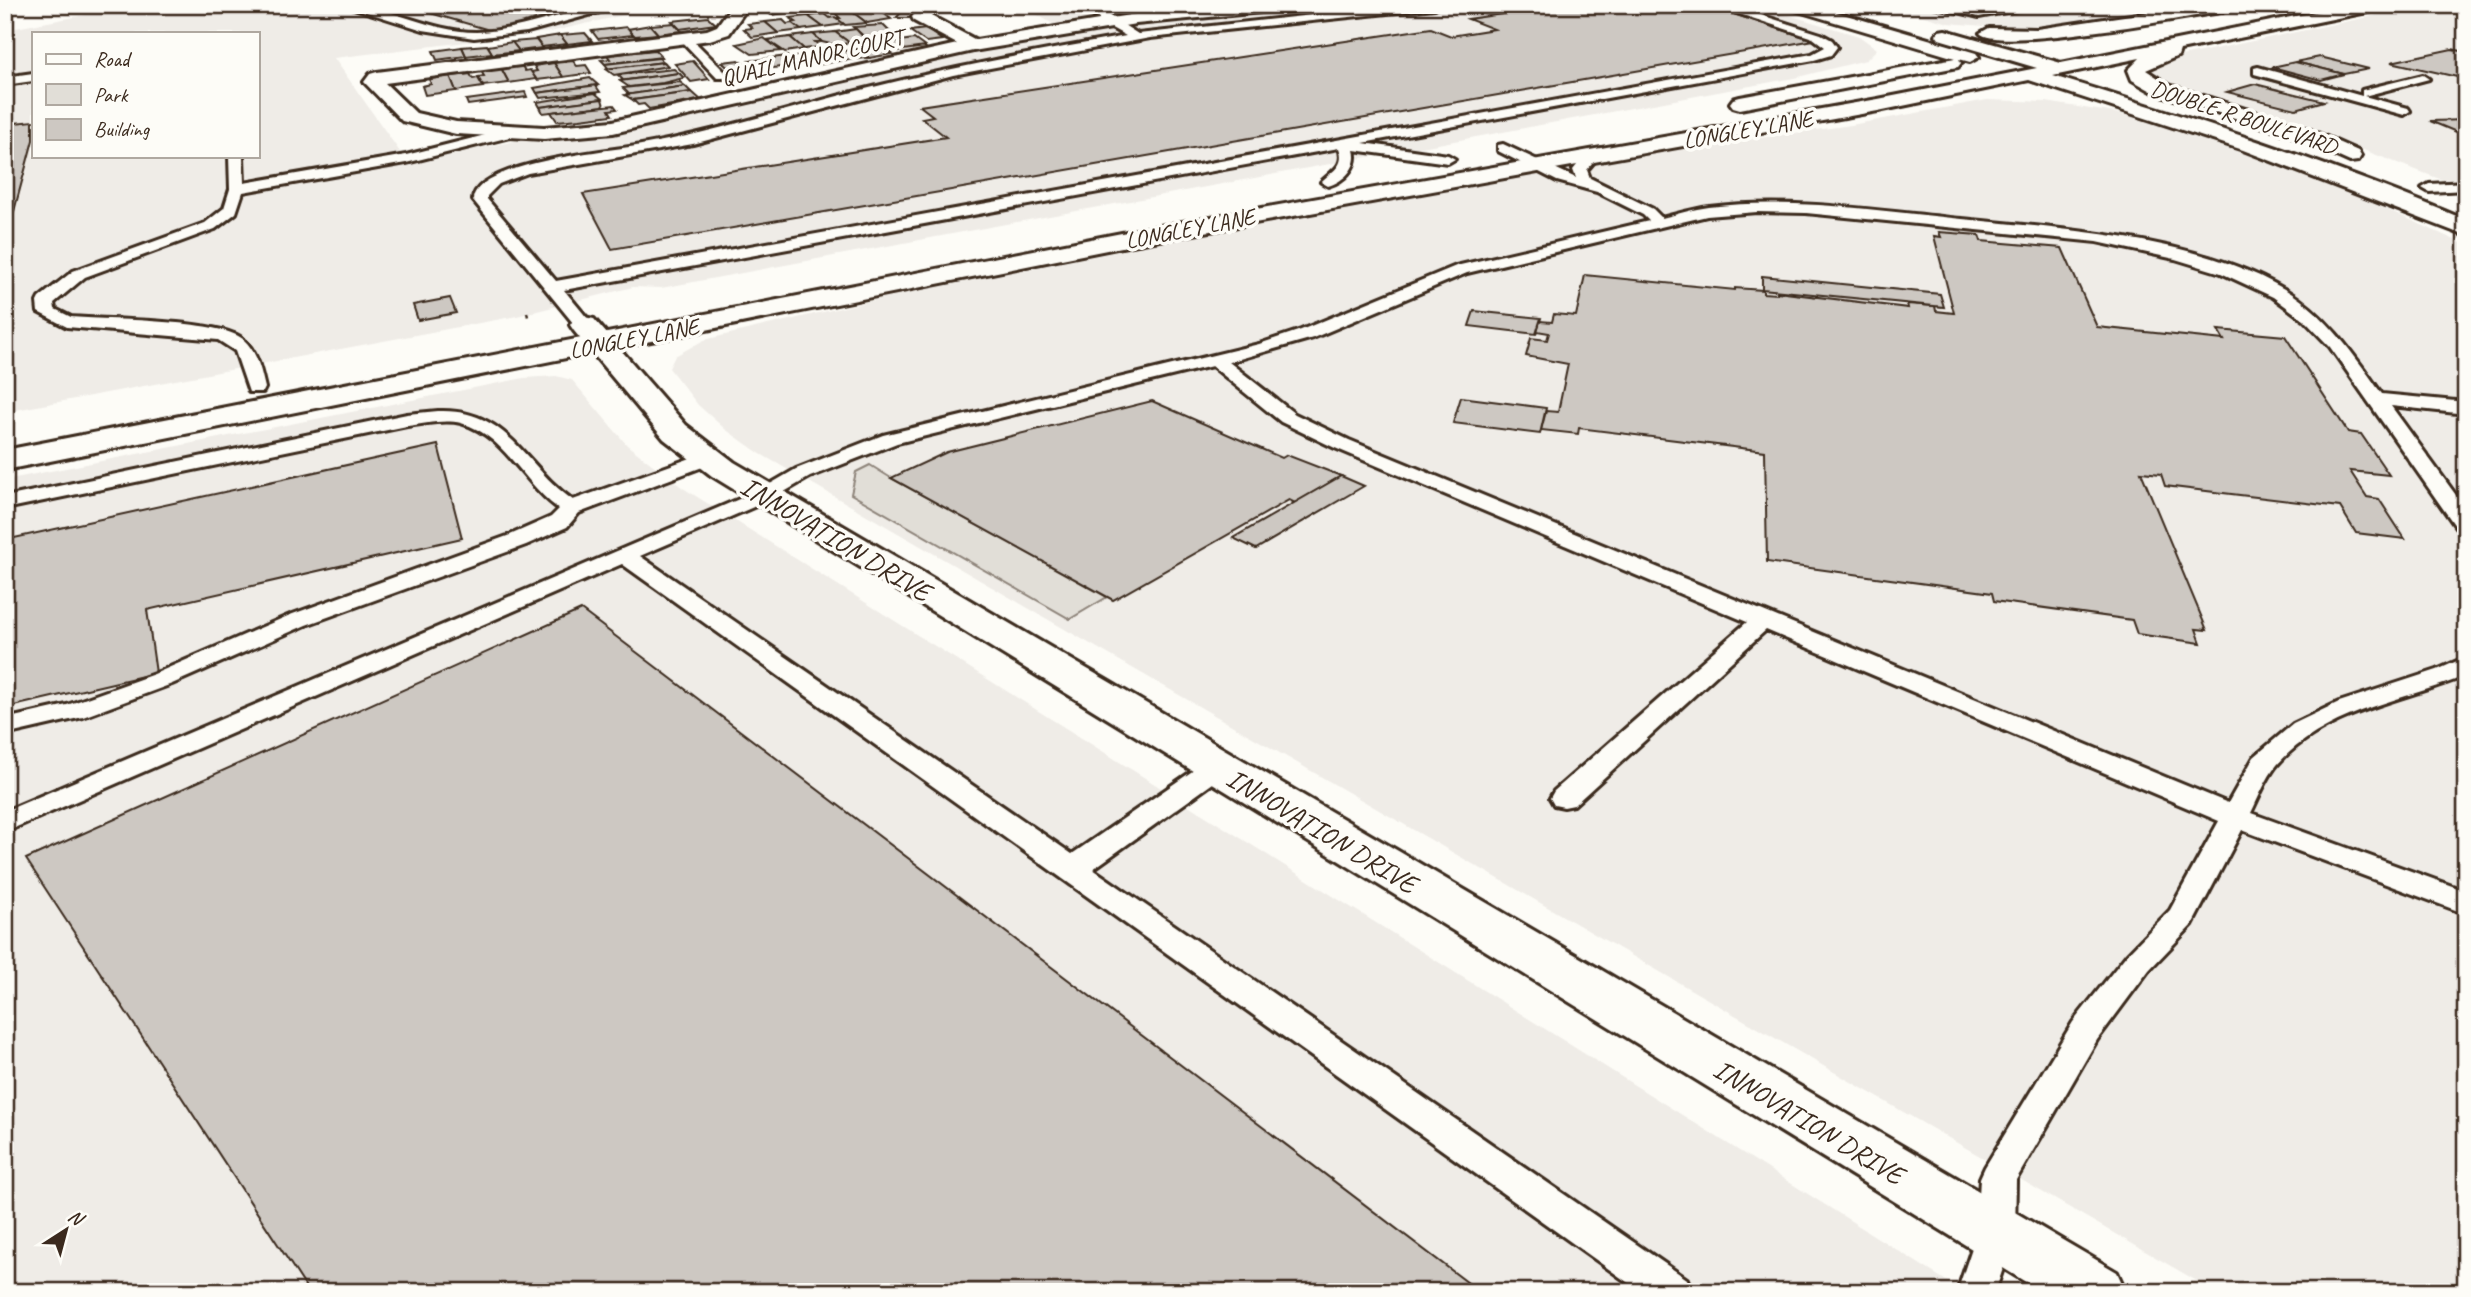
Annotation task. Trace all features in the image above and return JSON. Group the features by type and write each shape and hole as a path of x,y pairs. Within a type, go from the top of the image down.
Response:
{"main road":[{"path":"685,38 710,35 723,30 741,5"},
{"path":"933,5 920,17 973,46"},
{"name":"QUAIL MANOR COURT","path":"685,38 377,78 373,82 408,117 456,128 513,132 613,127 973,46 1110,23 1283,5"},
{"path":"1774,5 1885,41 1893,48 1894,54 1894,61 1881,67 1784,95"},
{"path":"1794,5 1977,59 2005,60 2253,5"},
{"path":"1844,5 2005,60"},
{"path":"1844,5 1899,18"},
{"path":"1934,25 1990,33 2038,34 2233,5"},
{"path":"2059,68 2377,5"},
{"name":"DOUBLE R BOULEVARD","path":"2031,68 2059,68 2368,165 2299,132 2162,89 2139,76 2137,70 2143,63 2211,38"},
{"name":"LONGLEY LANE","path":"1720,107 1977,59"},
{"name":"DOUBLE R BOULEVARD","path":"2005,60 2344,178 2466,229"},
{"name":"LONGLEY LANE","path":"97,418 256,388 592,335 1724,133 2031,68"},
{"path":"1724,133 1858,120 1973,98 2015,98"},
{"path":"2048,100 2143,115 2214,133"},
{"name":"LONGLEY LANE","path":"5,460 1328,182 1541,141"},
{"path":"2407,180 2466,203"},
{"name":"INNOVATION DRIVE","path":"592,335 675,432 765,495 2096,1292"}],"lane":[{"path":"349,5 452,33 475,36 500,33 620,5"},
{"path":"1090,7 1140,5"},
{"path":"592,335 480,200 482,190 494,181 538,167 693,140 943,73 1136,37 1435,5"},
{"path":"553,287 1814,57 1827,53 1832,47 1817,36 1717,5"},
{"path":"1934,5 1979,14 2039,5"},
{"path":"1090,7 1110,23 1136,37"},
{"path":"685,38 721,75"},
{"path":"2258,71 2404,111"},
{"path":"5,81 32,77"},
{"path":"2366,93 2423,79"},
{"path":"237,189 406,159 513,132"},
{"path":"1343,143 1393,153 1448,159"},
{"path":"1328,182 1338,176 1348,164 1350,152 1343,143"},
{"path":"1503,148 1569,181 1599,189"},
{"path":"1591,157 1581,166 1580,173 1584,180 1648,212 1659,223"},
{"path":"236,158 237,189 231,210 210,226 79,274 45,302 47,312 67,322 204,333 232,339 244,350 256,388"},
{"path":"2429,188 2466,186"},
{"path":"5,822 765,495 803,473 868,446 905,434 1216,361 1307,334 1462,270 1724,210 1790,208 2073,234 2160,250 2244,277 2294,304 2329,335 2466,526"},
{"path":"1216,361 1288,418 1322,436 2235,817 2466,903"},
{"path":"2376,400 2466,408"},
{"path":"5,503 407,420 442,417 467,418 491,429 558,499 571,508"},
{"path":"5,727 74,711 163,679 298,620 518,540 559,522 571,508 709,458"},
{"path":"624,555 1673,1292"},
{"path":"1564,798 1763,620"},
{"path":"1976,1292 1996,1233 1998,1178 2085,1031 2138,962 2181,917 2264,763 2277,747 2294,734 2335,713 2446,675 2466,664"},
{"path":"1073,869 1217,767"}],"path":[{"path":"527,312 528,317"}],"shaded area":[{"path":"139,5 667,5 550,32 334,58 407,162 526,139 590,135 656,126 868,74 1079,33 1332,5 1755,5 1859,36 1877,49 1866,60 1794,78 661,288 633,287 517,316 5,412 5,30"},
{"path":"1020,5 1215,5 1055,25"},
{"path":"1883,5 2184,5 2019,29 1949,23"},
{"path":"2426,5 2466,5 2466,189 2337,140 2174,90 2147,72 2148,67 2162,60"},
{"path":"1987,100 2046,102 2149,121 2324,181 2466,245 2466,1292 2216,1292 759,453 725,429 698,405 669,368 675,356 704,340 908,292 1290,218 1648,154 1851,125"},
{"path":"556,376 572,380 627,445 683,488 1964,1292 5,1292 5,480 524,378"}],"green space":[{"path":"870,465 1107,597 1070,619 851,494 856,472"}],"building":[{"path":"402,5 605,5 493,31"},
{"path":"799,5 806,10 771,15 763,8"},
{"path":"799,5 824,5 829,10 808,12"},
{"path":"1566,5 1706,5 1814,40 612,249 583,194 946,137 922,118 933,116 920,106 1431,28 1451,36 1494,29 1468,19"},
{"path":"907,6 923,6 913,18 896,18"},
{"path":"868,9 873,13 882,12 891,19 867,23 851,11"},
{"path":"851,11 867,23 845,25 836,18 840,18 835,13"},
{"path":"825,14 844,24 823,27 808,16"},
{"path":"808,16 823,27 800,30 791,23 796,22 790,18"},
{"path":"708,17 716,24 680,29 672,21"},
{"path":"783,20 801,30 778,33 765,22"},
{"path":"765,22 778,33 752,37 744,29 752,28 748,24"},
{"path":"674,23 681,31 658,34 650,25"},
{"path":"650,25 658,34 635,36 628,29"},
{"path":"883,25 894,36 867,39 853,27"},
{"path":"627,27 633,35 598,39 592,31"},
{"path":"856,29 867,41 850,43 835,32"},
{"path":"926,29 942,40 926,42 910,31"},
{"path":"835,32 850,43 835,45 822,42 813,34"},
{"path":"585,33 592,41 567,44 560,35"},
{"path":"813,34 822,42 815,42 821,47 804,49 790,37"},
{"path":"560,35 567,44 542,47 536,39"},
{"path":"790,37 804,49 785,52 767,40"},
{"path":"764,38 781,51 752,54 737,44"},
{"path":"914,39 925,47 889,52 878,44"},
{"path":"536,40 542,48 519,51 512,42"},
{"path":"512,42 519,51 492,54 488,46"},
{"path":"487,45 492,53 466,56 462,47"},
{"path":"881,46 892,54 869,58 858,49"},
{"path":"462,47 466,56 437,60 433,51"},
{"path":"858,49 869,58 844,60 834,52"},
{"path":"2452,49 2466,52 2466,79 2391,62"},
{"path":"544,50 547,54 436,68 434,63"},
{"path":"655,50 662,57 605,64 601,60 610,59 607,55"},
{"path":"834,52 844,60 822,64 811,55"},
{"path":"811,55 822,64 798,67 789,58"},
{"path":"787,56 796,65 758,70 749,61"},
{"path":"2320,57 2369,69 2344,74 2295,62"},
{"path":"659,58 664,62 605,69 608,68 605,64"},
{"path":"739,60 754,74 737,77 722,62"},
{"path":"573,61 577,66 586,65 591,73 563,77 554,63"},
{"path":"693,61 709,79 691,82 675,64"},
{"path":"664,62 668,66 614,75 606,69"},
{"path":"2295,62 2344,74 2321,80 2272,67"},
{"path":"554,63 563,77 537,80 531,72 537,71 534,66"},
{"path":"522,66 525,71 530,70 536,79 509,83 501,68"},
{"path":"501,68 509,83 483,86 478,77 484,76 481,71"},
{"path":"674,69 679,73 620,81 623,80 618,75"},
{"path":"679,73 684,78 663,83 629,87 620,81"},
{"path":"470,74 473,79 478,78 483,87 456,91 450,76"},
{"path":"450,76 456,91 425,95 422,86 431,84 429,79"},
{"path":"590,78 598,85 537,93 534,88"},
{"path":"680,82 685,86 625,95 628,93 623,88"},
{"path":"2255,84 2324,101 2296,109 2227,92"},
{"path":"598,85 596,86 600,92 540,98 537,93"},
{"path":"685,86 691,92 633,100 625,95"},
{"path":"525,92 527,97 468,105 466,100"},
{"path":"692,92 701,100 649,109 633,100"},
{"path":"595,93 602,99 540,107 537,102"},
{"path":"602,99 604,106 543,113 540,107"},
{"path":"614,105 617,109 609,110 612,115 580,119 557,121 551,112"},
{"path":"2466,120 2466,136 2430,121"},
{"path":"32,121 32,144 5,245 5,124"},
{"path":"1939,232 1979,235 1981,241 2062,248 2097,327 2224,340 2218,330 2285,336 2348,432 2361,434 2389,475 2350,471 2367,497 2379,499 2405,539 2356,533 2340,507 2165,486 2161,474 2141,472 2207,630 2196,629 2201,643 2137,634 2132,620 1994,601 1992,593 1767,562 1765,451 1579,428 1578,434 1541,430 1546,411 1558,412 1568,364 1526,356 1531,338 1547,340 1549,333 1537,331 1540,321 1552,322 1554,314 1576,316 1585,275 1735,290 1763,290 1763,293 1777,292 1908,308 1907,304 1935,306 1936,311 1954,313 1934,236 1941,237"},
{"path":"1762,276 1940,294 1944,307 1762,289"},
{"path":"450,298 456,313 418,320 413,305"},
{"path":"1474,311 1541,318 1536,334 1469,326"},
{"path":"1461,397 1546,408 1540,434 1453,423"},
{"path":"1152,401 1282,458 1287,455 1341,476 1295,503 1289,500 1113,600 891,478 947,452"},
{"path":"438,445 462,538 147,610 156,673 5,708 5,540"},
{"path":"1341,476 1364,486 1256,549 1233,538"},
{"path":"581,610 1480,1292 309,1292 26,859"}]}
